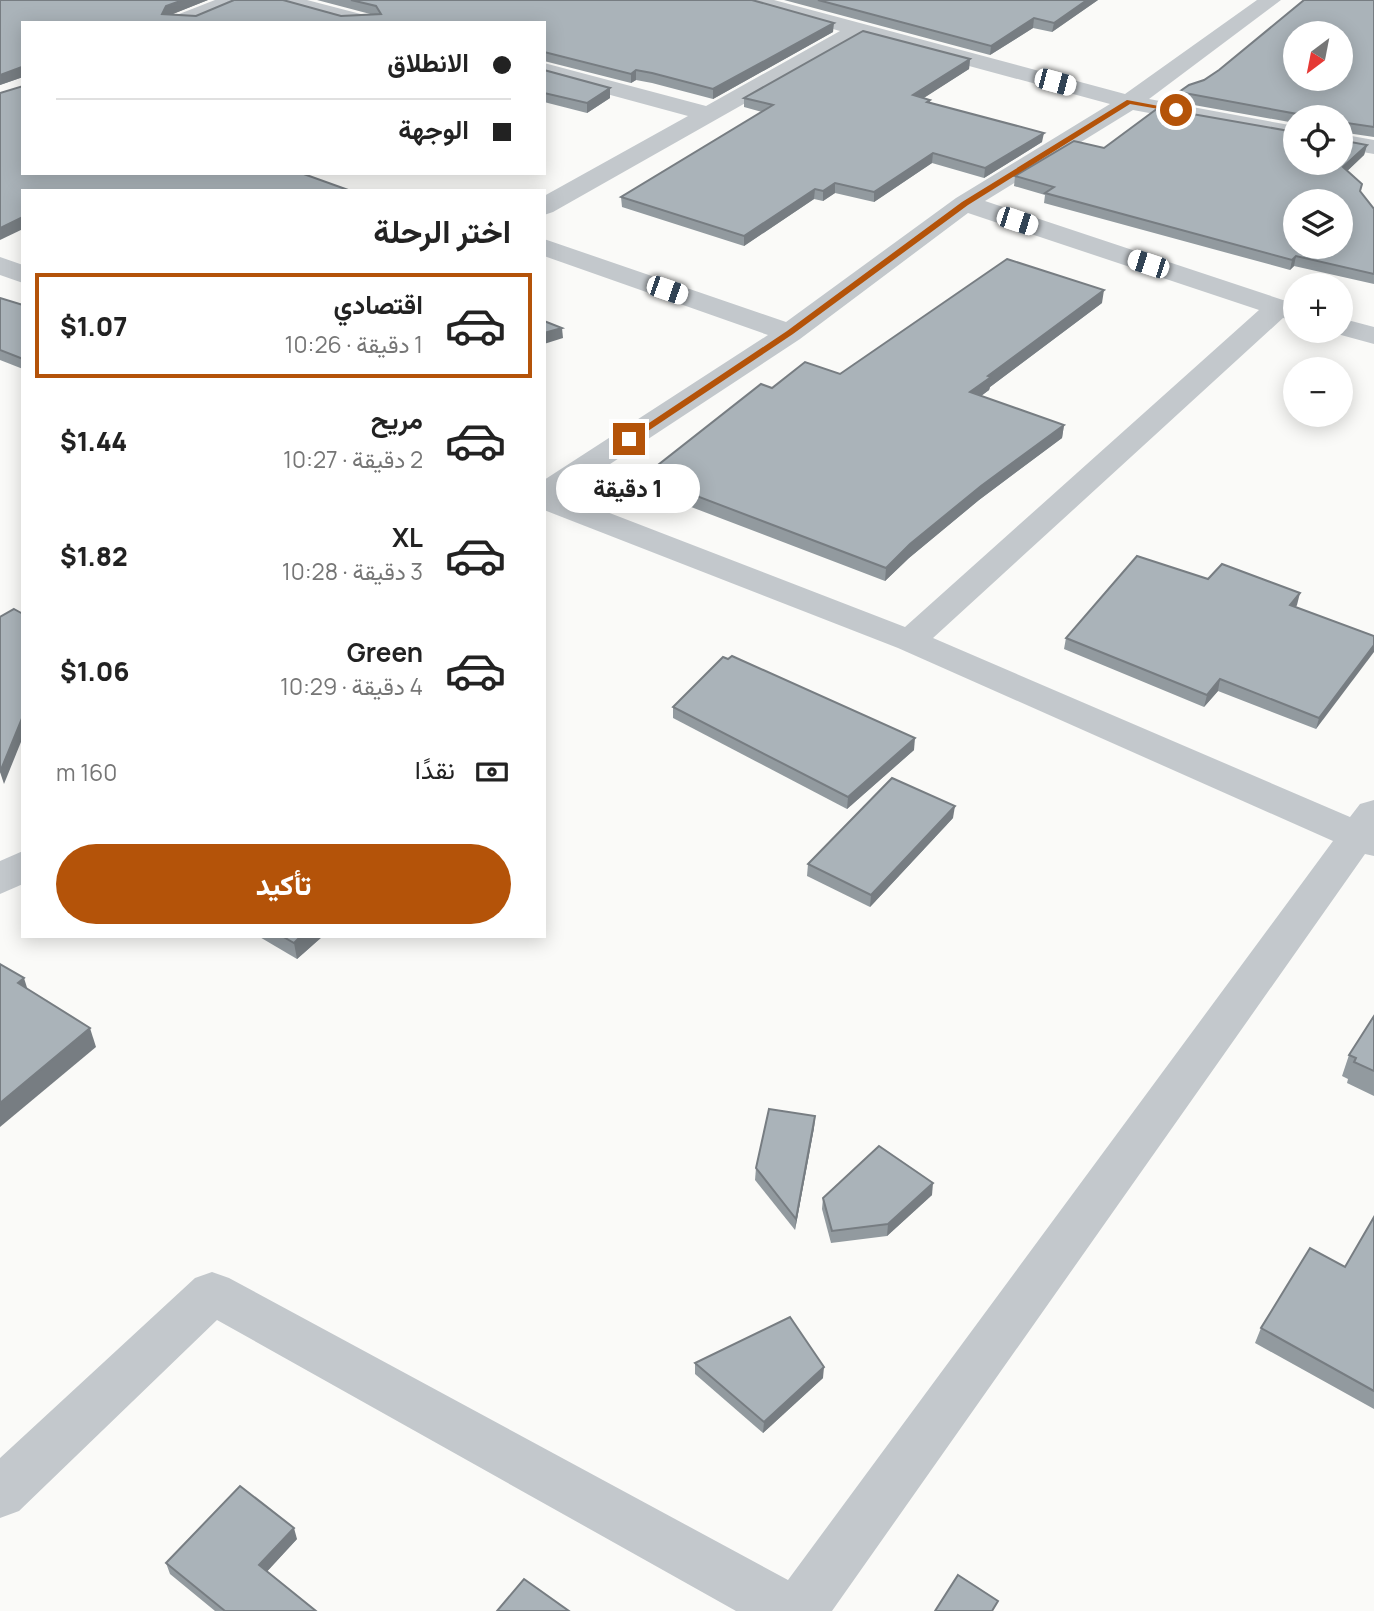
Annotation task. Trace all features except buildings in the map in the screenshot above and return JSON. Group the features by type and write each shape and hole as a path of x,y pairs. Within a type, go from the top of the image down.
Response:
{"street":[{"path":"182,21 233,0"},
{"path":"283,0 361,21"},
{"path":"750,0 1129,102 1283,131"},
{"path":"1230,0 1267,4"},
{"path":"546,495 790,333 965,203 1129,102 1267,4"},
{"path":"546,206 858,30"},
{"path":"546,71 708,114"},
{"path":"1353,144 1374,148"},
{"path":"965,203 1283,309"},
{"path":"546,248 790,333"},
{"path":"0,265 21,274"},
{"path":"910,641 1283,314"},
{"path":"1353,330 1374,336"},
{"path":"546,497 910,641 1369,830 799,1611"},
{"path":"0,880 21,866"},
{"path":"0,1493 212,1293 790,1611"}],"route":[{"path":"629,439 790,333 965,203 1129,102 1176,110"}]}
